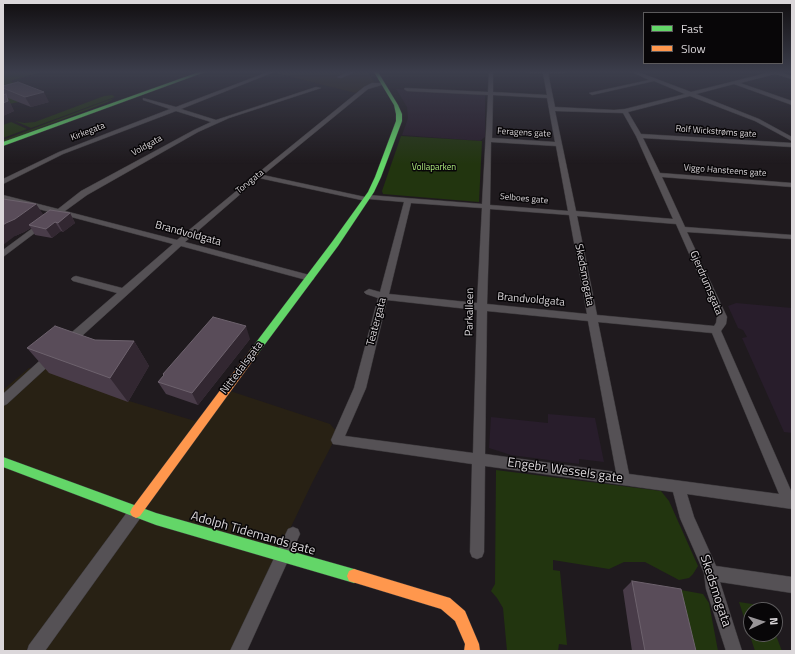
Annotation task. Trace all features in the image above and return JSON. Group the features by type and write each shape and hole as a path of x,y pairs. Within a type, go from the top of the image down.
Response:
{"main road":[{"path":"3,144 110,103"},
{"path":"23,136 117,103"},
{"name":"Nittedalsgata","path":"136,512 310,278 367,198 378,178 399,121 399,111 394,103"},
{"name":"Adolph Tidemands gate","path":"3,462 176,526 445,603 457,612 465,625 472,644 472,651"}],"street":[{"path":"156,103 216,122"},
{"name":"Kirkegata","path":"3,182 61,152 192,103"},
{"name":"Voldgata","path":"3,254 82,194 98,184 196,131 216,122 274,103"},
{"name":"Torvgata","path":"3,401 176,245 348,103"},
{"name":"Parkalleen","path":"477,552 482,307 490,103"},
{"name":"Skedsmogata","path":"550,103 624,479"},
{"path":"552,109 614,112 625,111 658,103"},
{"path":"713,103 757,120 792,139"},
{"name":"Gjerdrumsgata","path":"625,111 657,175 722,317 721,324 716,330 790,502"},
{"name":"Rolf Wickstrøms gate","path":"638,136 792,145"},
{"name":"Feragens gate","path":"489,140 558,144"},
{"name":"Viggo Hansteens gate","path":"657,175 792,185"},
{"name":"Selboes gate","path":"258,176 367,198 572,213 792,237"},
{"name":"Brandvoldgata","path":"3,197 176,245 310,278"},
{"name":"Teatergata","path":"337,440 360,388 408,200"},
{"path":"76,279 124,292"},
{"name":"Brandvoldgata","path":"369,292 384,297 716,330"},
{"name":"Engebr. Wessels gate","path":"337,440 790,502"},
{"name":"Skedsmogata","path":"678,487 687,518 712,573 714,589 734,651"},
{"name":"Nittedalsgata","path":"39,645 136,512"},
{"path":"238,651 293,534"},
{"path":"712,573 792,585"}],"shaded area":[{"path":"404,103 485,103 485,137 480,141 402,135 408,118 407,107"},
{"path":"736,303 792,308 792,433 784,432 742,338 747,337 743,330 738,328 728,306"},
{"path":"29,368 54,369 119,398 195,421 227,390 330,424 338,433 312,483 268,575 243,651 3,651 3,390"},
{"path":"548,414 595,418 604,462 579,459 579,464 511,455 489,448 491,417 548,423"}],"green space":[{"path":"3,103 16,103 3,105"},
{"path":"87,103 100,103 31,128 15,121 24,123 35,122"},
{"path":"102,103 107,103 3,142 3,140"},
{"path":"11,122 27,129 3,138 3,125"},
{"name":"Vollaparken","path":"401,136 482,141 479,202 383,194 382,191"},
{"path":"496,470 661,491 669,501 698,566 689,578 679,580 645,562 624,562 609,569 553,560 553,570 560,571 567,645 559,644 558,651 507,651 503,608 491,591 495,584"},
{"path":"681,590 703,594 709,603 718,651 681,651"},
{"path":"739,602 743,603 743,614"},
{"path":"752,642 778,642 782,651 755,651"}],"building":[{"path":"3,199 36,204 15,219 3,225"},
{"path":"50,210 70,213 58,223 55,222 46,229 29,225"},
{"path":"213,317 246,326 192,393 158,382 164,375 163,374"},
{"path":"55,326 95,340 134,341 110,378 27,348"},
{"path":"632,581 681,589 696,651 645,651"}],"traffic: fast":[{"path":"3,144 118,103"},
{"path":"254,352 335,244 371,192 399,121 399,114 394,103"},
{"path":"3,462 156,519 354,576"}],"traffic: slow":[{"path":"136,512 254,352"},
{"path":"354,576 445,603 460,616 472,644 472,651"}]}
